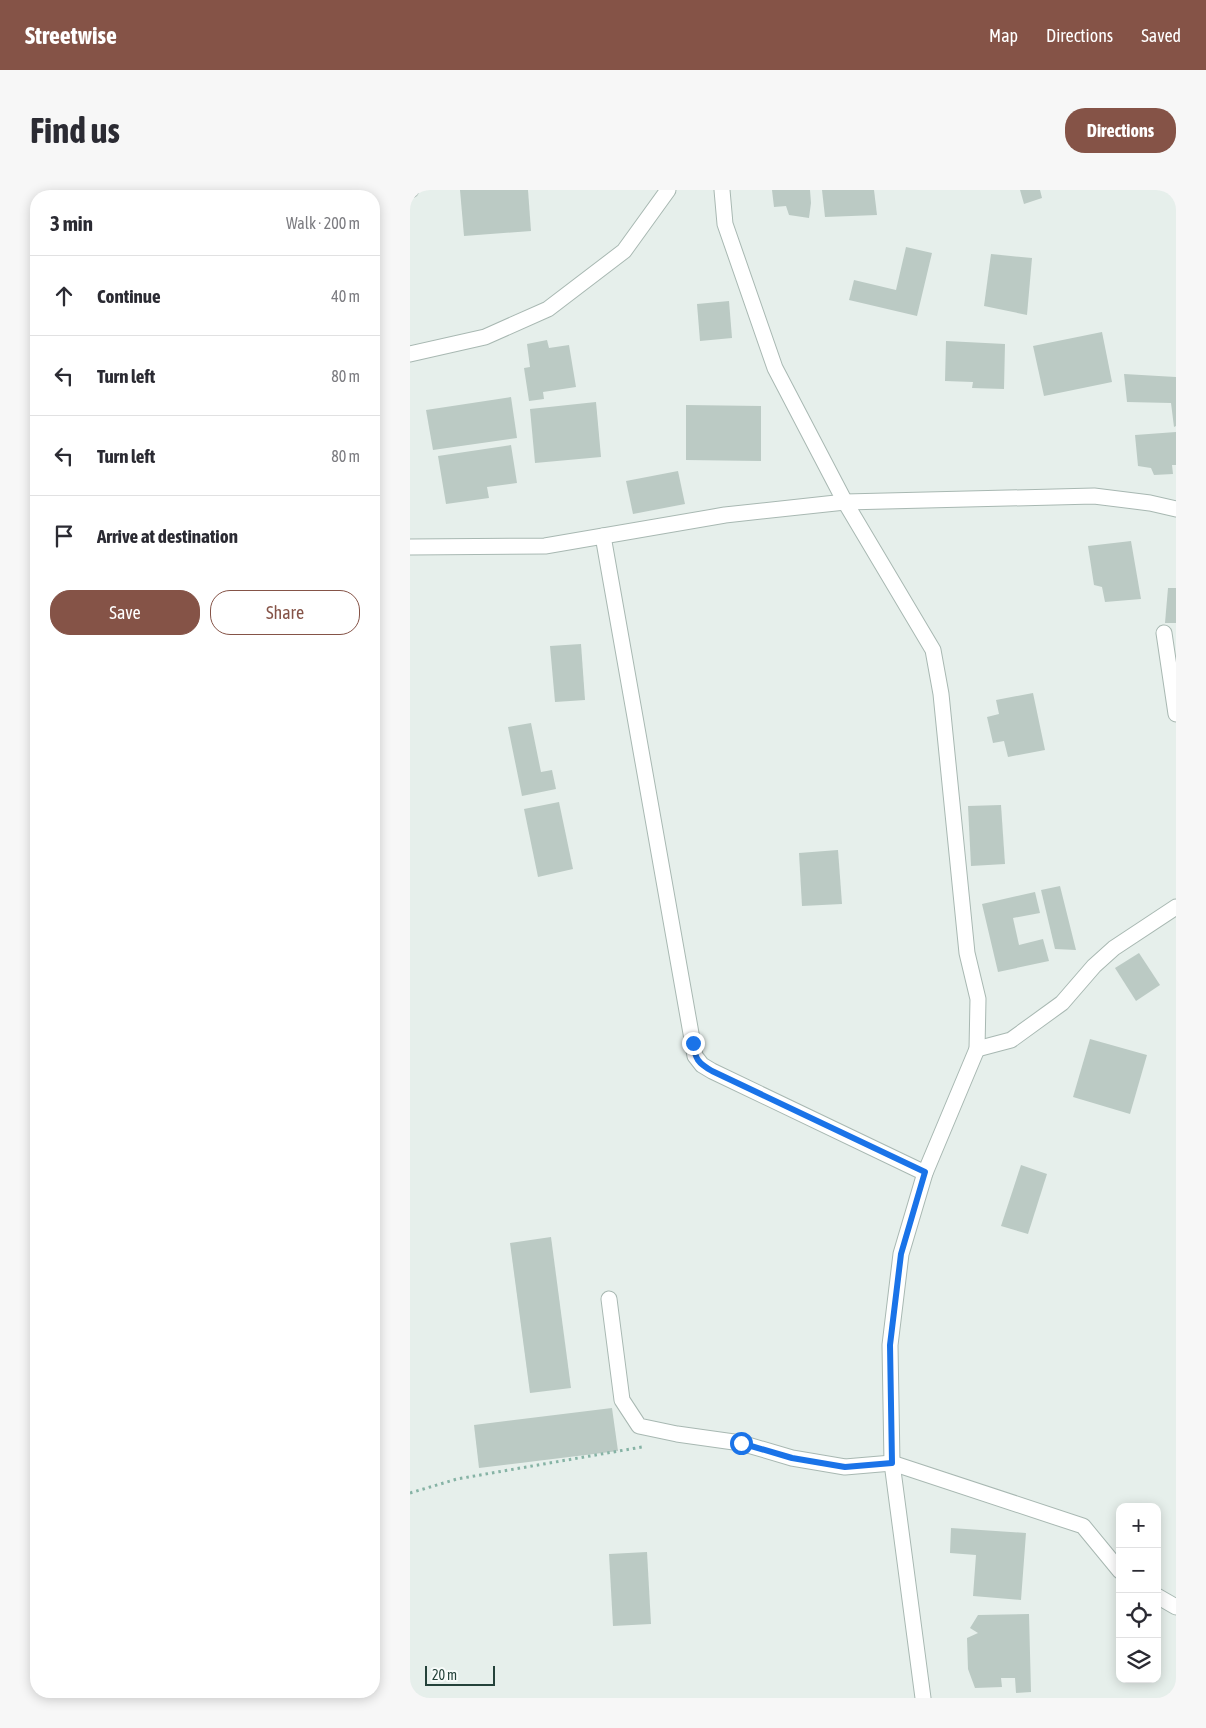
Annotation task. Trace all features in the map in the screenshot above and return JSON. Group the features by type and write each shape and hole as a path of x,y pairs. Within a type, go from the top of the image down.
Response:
{"street":[{"path":"410,354 484,337 548,309 624,251 668,190"},
{"path":"722,190 725,224 775,368 844,502 933,650 941,694 967,953 978,1000 977,1049 925,1172 901,1254 890,1345 892,1463 922,1698"},
{"path":"410,547 544,546 725,516 844,502 1094,496 1150,503 1176,509"},
{"path":"603,536 695,1056 702,1065 712,1071 925,1172"},
{"path":"1164,633 1176,714"},
{"path":"977,1049 1012,1040 1062,1004 1094,966 1114,948 1176,907"},
{"path":"610,1299 622,1400 639,1426 677,1434 741,1443 792,1458 845,1467 892,1463 1083,1526 1116,1566"},
{"path":"1161,1598 1176,1606"}],"path":[{"path":"410,1493 457,1479 642,1447 677,1434"}],"building":[{"path":"460,190 528,190 531,231 464,236"},
{"path":"772,190 810,190 809,218 789,215 786,206 774,207"},
{"path":"822,190 874,190 877,215 825,217"},
{"path":"1020,190 1040,190 1042,198 1024,204"},
{"path":"906,247 932,253 917,316 849,300 854,280 896,290"},
{"path":"991,254 1032,258 1027,315 984,306"},
{"path":"729,301 732,338 700,341 697,304"},
{"path":"1102,332 1112,382 1044,396 1033,346"},
{"path":"547,340 549,348 569,345 576,387 543,392 544,399 529,401 524,368 530,367 527,344"},
{"path":"946,341 1005,344 1004,389 972,388 973,382 945,381"},
{"path":"1124,374 1176,377 1176,426 1174,427 1171,403 1127,402"},
{"path":"511,397 517,438 433,450 426,410"},
{"path":"596,402 601,457 535,463 530,409"},
{"path":"686,405 761,406 761,461 686,460"},
{"path":"1176,432 1176,465 1172,465 1173,474 1154,475 1151,468 1138,466 1135,435"},
{"path":"511,445 517,483 487,487 489,498 446,504 438,456"},
{"path":"678,471 685,504 633,514 626,481"},
{"path":"1131,541 1141,599 1105,602 1102,587 1094,585 1088,546"},
{"path":"1168,588 1176,588 1176,623 1165,623"},
{"path":"581,644 585,700 555,702 550,646"},
{"path":"1033,693 1045,750 1008,757 1004,741 993,743 987,717 999,714 996,700"},
{"path":"531,723 541,772 552,770 556,789 522,796 508,727"},
{"path":"559,802 573,869 538,877 524,809"},
{"path":"1001,805 1005,864 971,866 968,806"},
{"path":"838,850 842,904 802,906 799,853"},
{"path":"1060,886 1076,950 1055,949 1041,890"},
{"path":"1035,892 1040,913 1013,918 1019,945 1043,939 1049,961 998,972 982,904"},
{"path":"1139,953 1160,985 1136,1001 1115,968"},
{"path":"1090,1039 1147,1055 1130,1114 1073,1097"},
{"path":"1021,1165 1047,1174 1028,1234 1001,1226"},
{"path":"551,1237 571,1388 530,1393 510,1243"},
{"path":"612,1408 618,1451 479,1468 474,1425"},
{"path":"951,1528 1026,1533 1021,1600 973,1596 976,1555 950,1553"},
{"path":"647,1552 651,1624 613,1626 609,1554"},
{"path":"1029,1614 1031,1692 1016,1693 1015,1678 1001,1678 1002,1687 975,1688 968,1669 967,1638 978,1633 970,1628 978,1615"}],"route":[{"path":"693,1043 695,1056 702,1065 712,1071 925,1172 901,1254 890,1345 892,1463 845,1467 792,1458 741,1443"}]}
